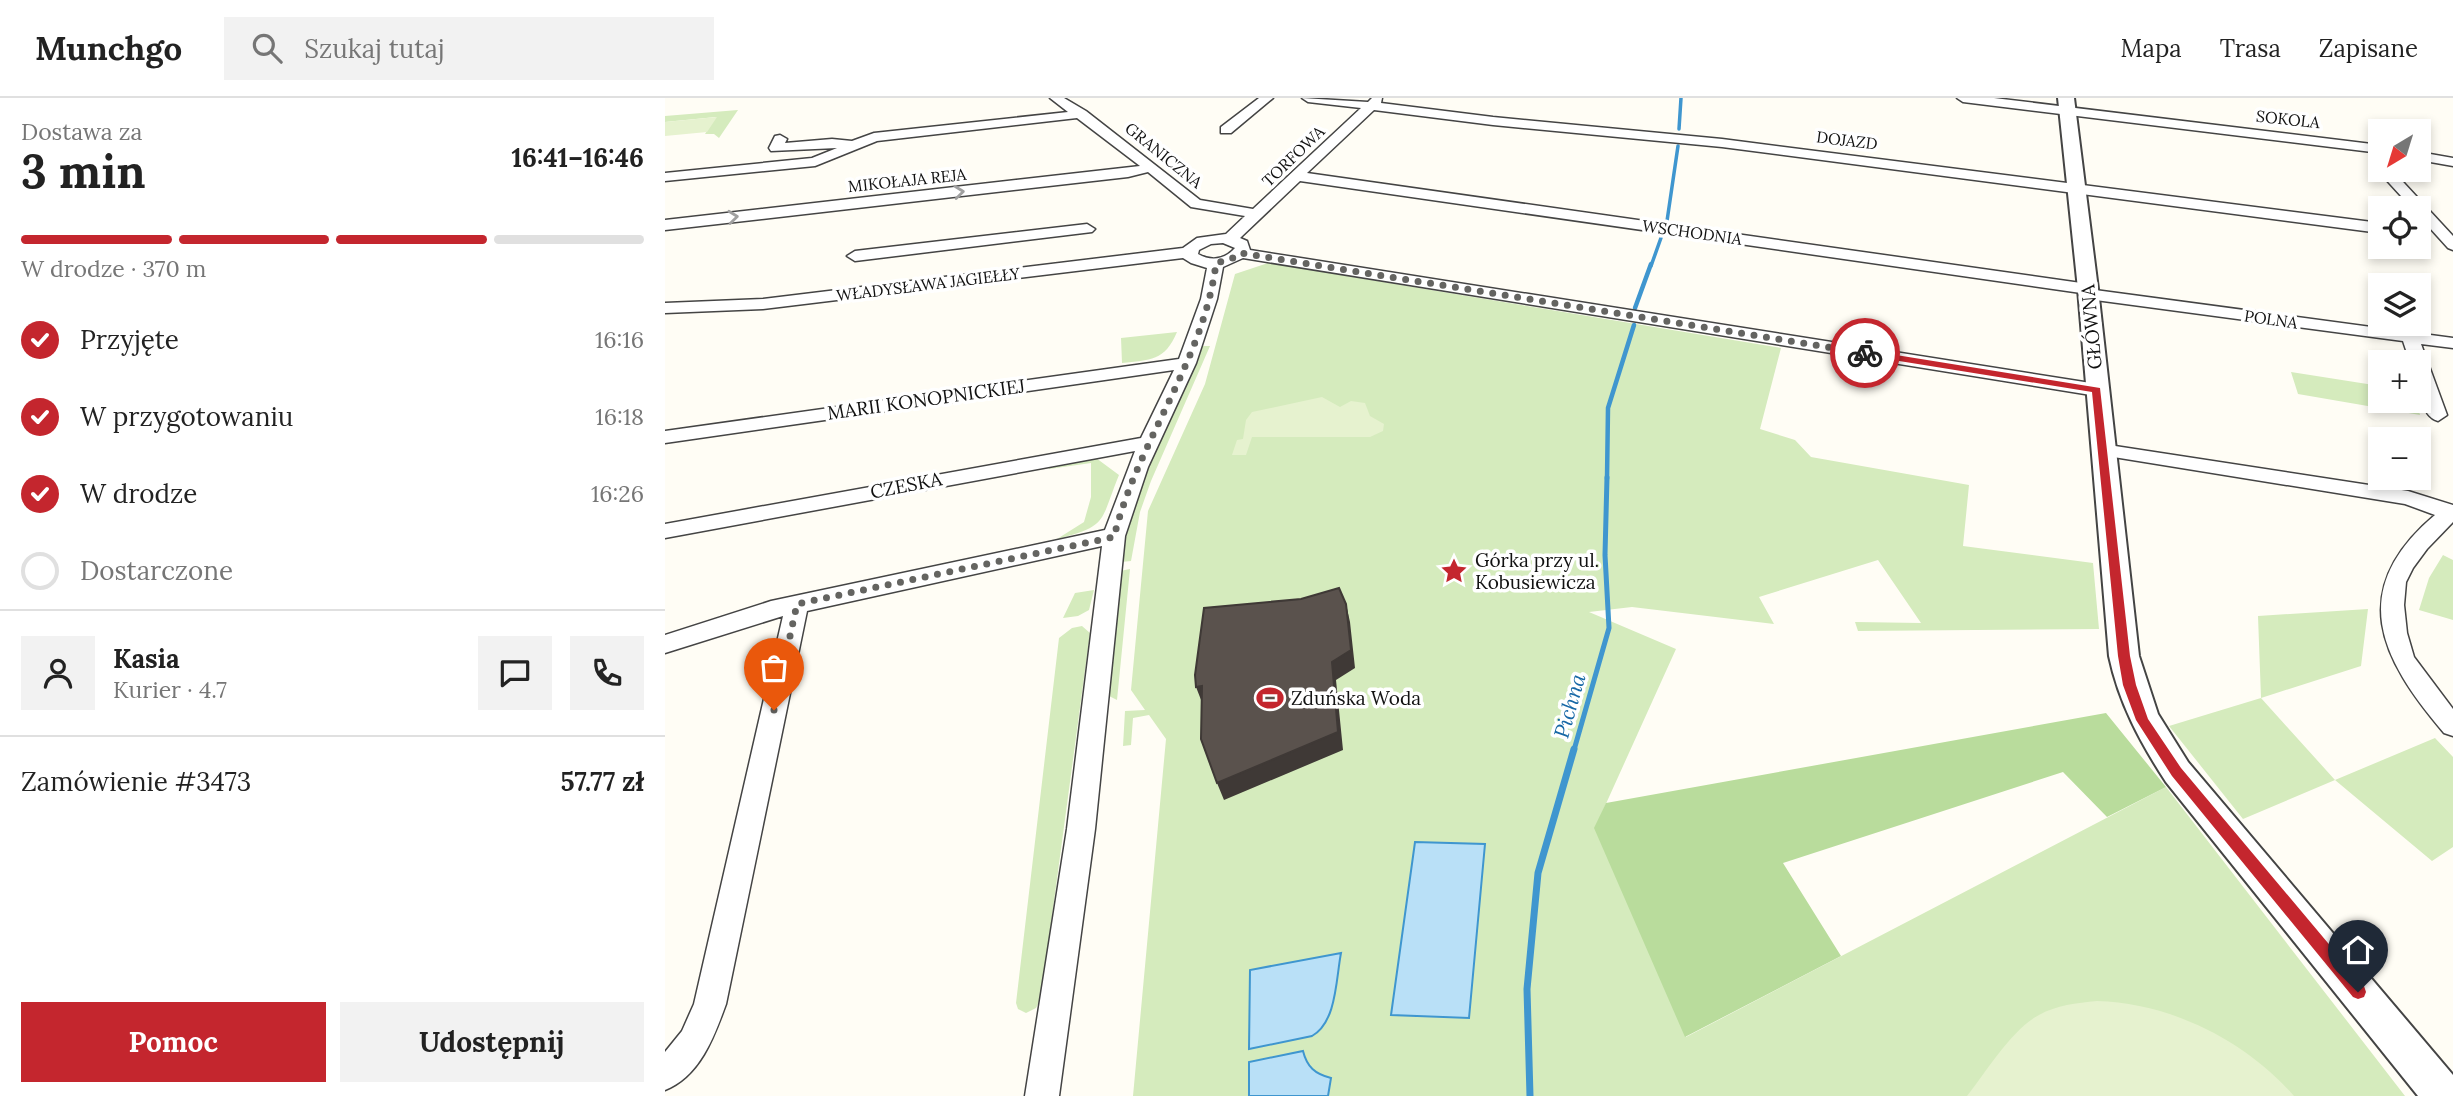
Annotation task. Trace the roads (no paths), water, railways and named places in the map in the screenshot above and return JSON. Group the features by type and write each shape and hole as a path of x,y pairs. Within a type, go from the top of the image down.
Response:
{"street":[{"name":"GRANICZNA","path":"1056,98 1153,167 1196,204 1259,214"},
{"path":"1226,130 1267,98"},
{"name":"DOJAZD","path":"1308,98 1375,102 1493,121 1722,143 2368,226"},
{"name":"SOKOLA","path":"1963,98 2066,104 2368,146"},
{"name":"TORFOWA","path":"1236,246 1259,214 1375,102"},
{"name":"GŁÓWNA","path":"2066,104 2129,685 2143,720 2177,772 2444,1096"},
{"path":"665,177 807,163 831,157 874,137 1081,114"},
{"path":"780,139 776,148 832,143 852,146"},
{"path":"2362,145 2368,151"},
{"path":"2431,158 2453,162"},
{"name":"MIKOŁAJA REJA","path":"665,225 1128,173 1153,167"},
{"name":"WSCHODNIA","path":"1296,176 2088,291"},
{"path":"2396,182 2450,239"},
{"path":"855,256 925,266 1087,229"},
{"path":"1236,246 1231,259 1216,263 1200,262 1190,257 1189,252 1209,239 1236,246 2097,390"},
{"name":"WŁADYSŁAWA JAGIEŁŁY","path":"665,307 763,304 925,266 1189,252"},
{"path":"1042,1096 1081,829 1114,537 1120,512 1148,443 1187,363 1216,263"},
{"name":"POLNA","path":"2088,291 2453,344"},
{"path":"2410,337 2438,415"},
{"name":"MARII KONOPNICKIEJ","path":"665,437 1187,363"},
{"name":"CZESKA","path":"665,531 1148,443"},
{"path":"2102,450 2407,498 2451,513 2426,536 2395,582 2394,611 2397,646 2429,699 2453,726"},
{"path":"665,644 797,604 1114,537"},
{"path":"665,1074 699,1038 710,1004 797,604"}],"water":[{"path":"1415,842 1485,844 1469,1018 1391,1015"},
{"path":"1341,953 1331,1010 1320,1029 1312,1036 1249,1049 1250,970"},
{"path":"1303,1051 1312,1069 1331,1078 1328,1096 1249,1096 1249,1062"}],"waterway":[{"name":"Pichna","path":"1679,129 1681,98"},
{"name":"Pichna","path":"1667,221 1678,146"},
{"name":"Pichna","path":"1651,266 1662,235"},
{"name":"Pichna","path":"1635,308 1651,264"},
{"name":"Pichna","path":"1607,479 1608,408 1634,325"},
{"name":"Pichna","path":"1574,750 1609,628 1605,555 1607,477"},
{"name":"Pichna","path":"1530,1096 1527,989 1538,873 1574,749"}],"place":[{"name":"Górka przy ul. Kobusiewicza","path":"1454,571"},
{"name":"Zduńska Woda","path":"1270,698"}]}
